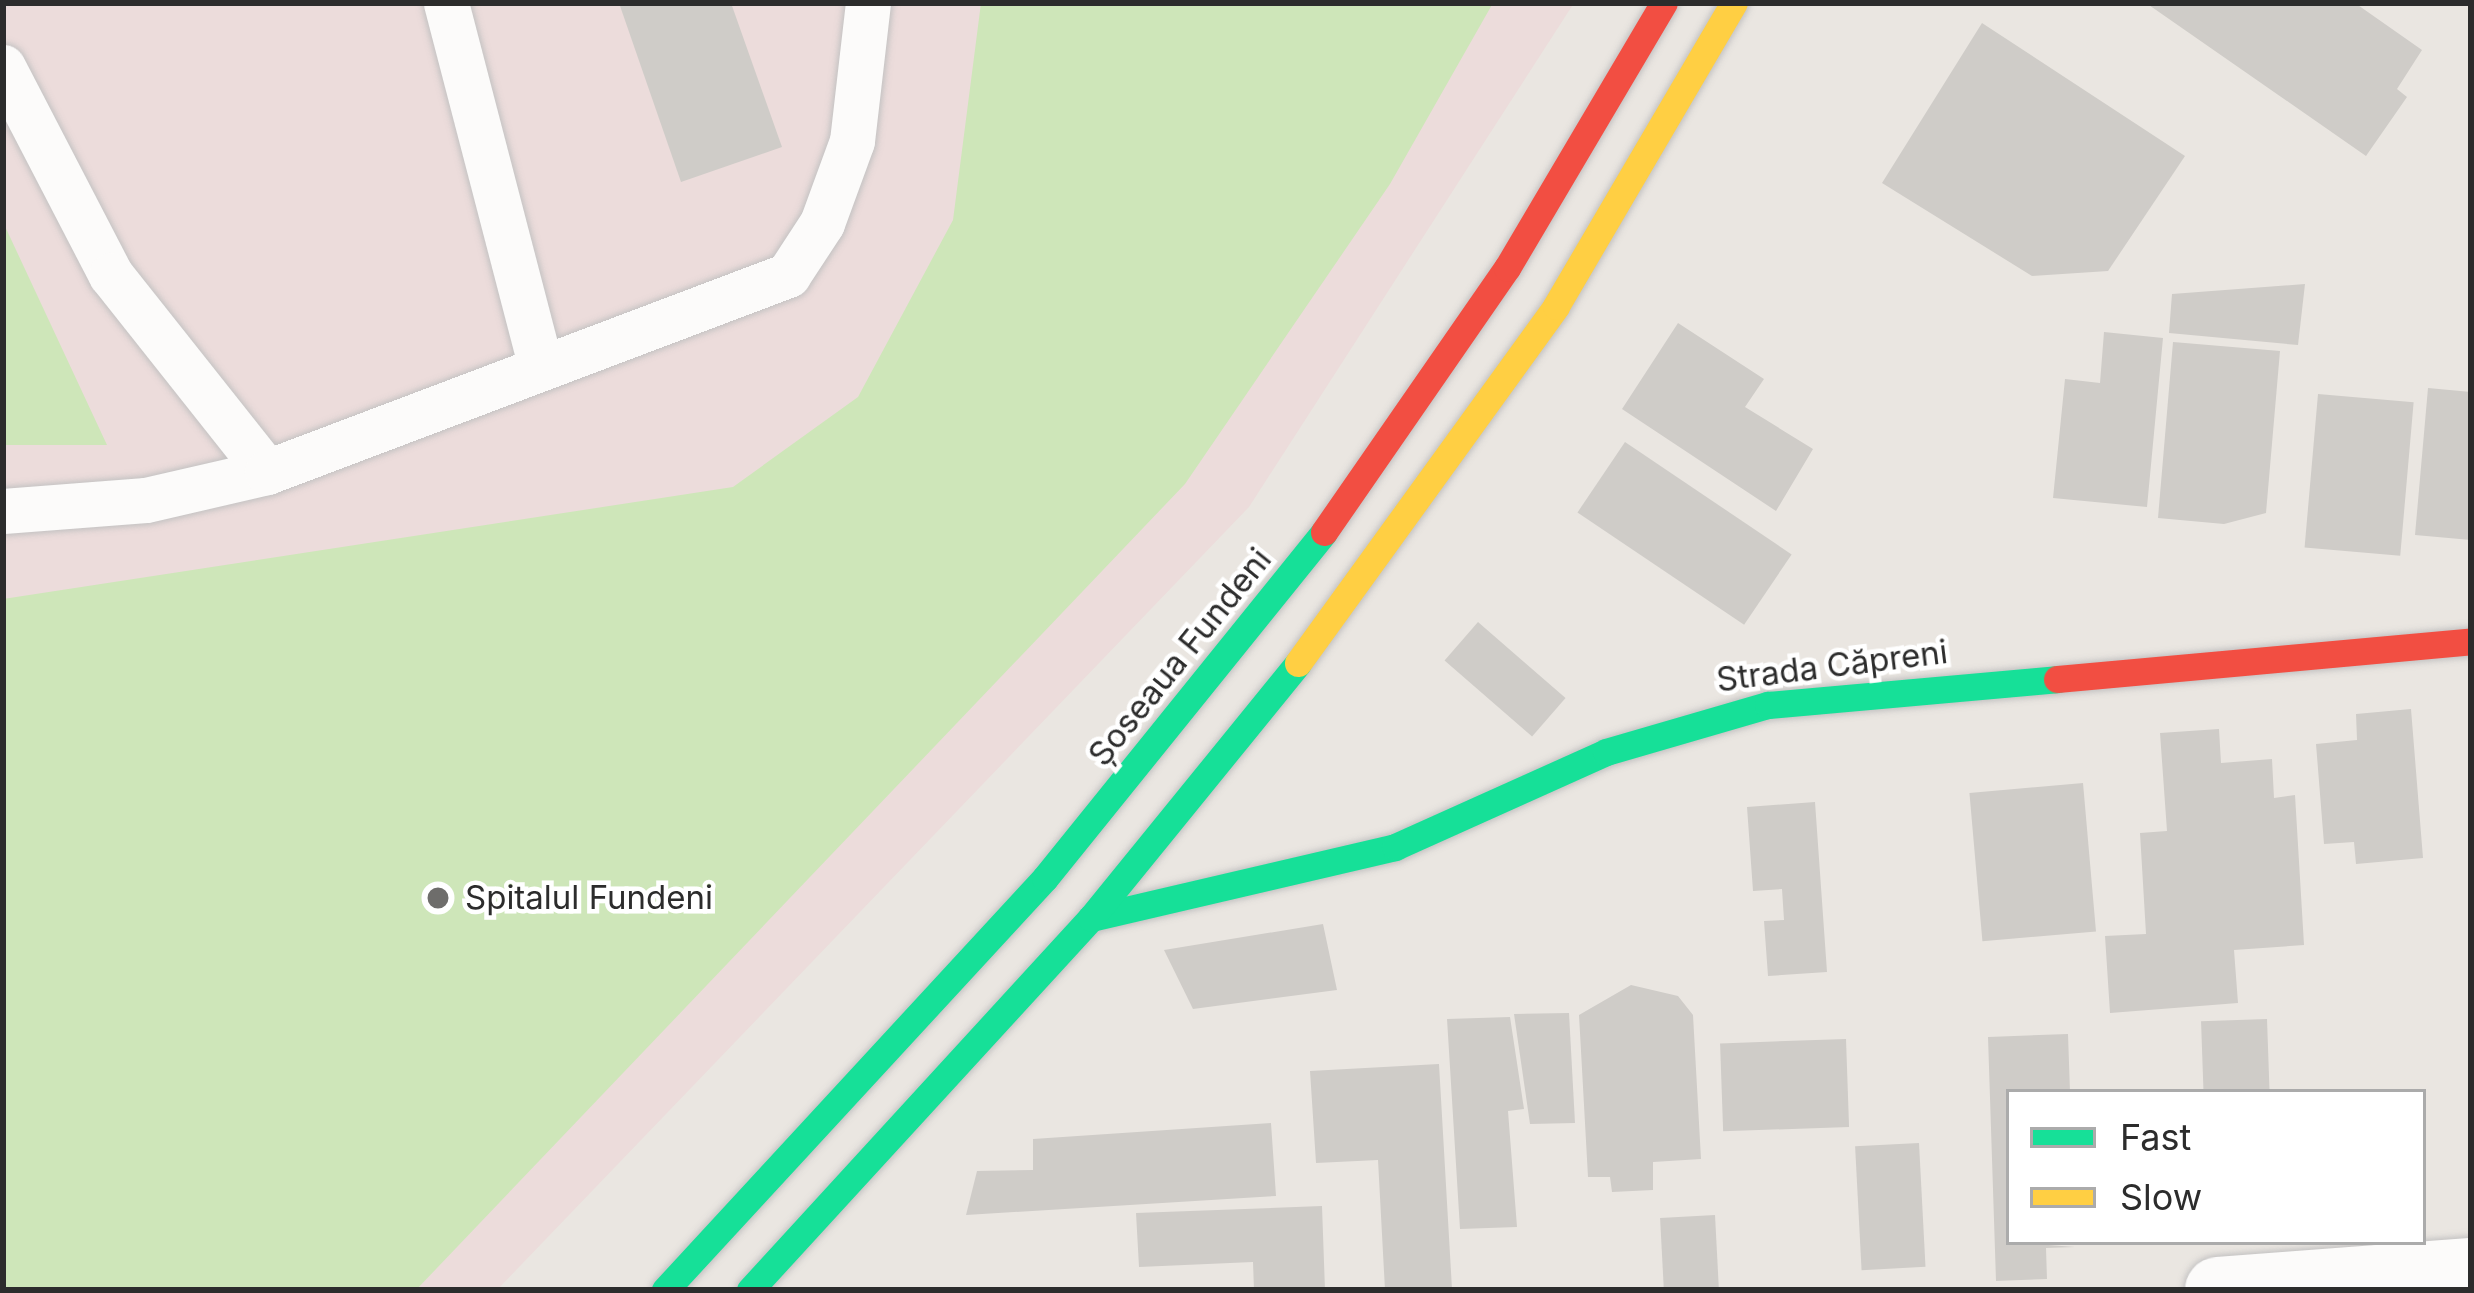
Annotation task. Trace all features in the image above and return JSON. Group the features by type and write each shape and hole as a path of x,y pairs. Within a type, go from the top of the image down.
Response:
{"main road":[{"name":"Șoseaua Fundeni","path":"665,1290 1045,878 1293,576 1508,268 1664,3"},
{"path":"749,1290 1091,918 1456,457 1734,3"},
{"name":"Strada Căpreni","path":"1091,918 1373,854 1679,724 1768,705 2471,641"}],"street":[{"path":"2218,1290 2471,1270"}],"lane":[{"path":"446,3 541,368"},
{"path":"3,511 146,500 267,472 788,275 822,223 852,141 868,3"},
{"path":"3,67 111,274 267,472"}],"shaded area":[{"name":"Spitalul Fundeni","path":"3,3 1574,3 1249,507 497,1290 3,1290"}],"green space":[{"path":"981,3 1493,3 1390,184 1185,484 416,1290 3,1290 3,599 733,487 858,397 953,220"},
{"path":"3,222 107,445 3,445"}],"building":[{"path":"619,3 731,3 782,147 681,182"},
{"path":"2146,3 2355,3 2422,50 2397,89 2407,97 2366,156"},
{"path":"1982,23 2185,156 2108,271 2032,276 1882,183"},
{"path":"2305,284 2298,345 2169,333 2172,294"},
{"path":"1678,323 1764,379 1745,407 1813,449 1776,511 1622,409"},
{"path":"2104,332 2163,338 2147,507 2053,498 2065,379 2100,383"},
{"path":"2173,342 2280,351 2266,513 2224,524 2158,518"},
{"path":"2428,388 2471,392 2471,540 2415,535"},
{"path":"2318,394 2414,402 2400,556 2305,547"},
{"path":"1625,442 1792,554 1744,625 1577,512"},
{"path":"1478,622 1566,698 1532,737 1445,660"},
{"path":"2411,709 2423,858 2356,864 2354,842 2324,844 2316,744 2357,740 2356,714"},
{"path":"2219,729 2221,763 2272,759 2274,798 2295,795 2304,945 2234,950 2238,1003 2110,1013 2105,936 2146,934 2140,833 2167,831 2160,733"},
{"path":"2083,783 2096,931 1982,941 1969,793"},
{"path":"1815,802 1827,972 1768,976 1764,921 1784,920 1782,889 1753,891 1747,807"},
{"path":"1323,924 1337,990 1193,1009 1164,950"},
{"path":"1631,985 1678,996 1693,1015 1701,1159 1653,1162 1653,1190 1612,1192 1610,1177 1588,1177 1579,1015"},
{"path":"1569,1013 1575,1123 1530,1124 1514,1014"},
{"path":"1510,1017 1524,1109 1508,1111 1517,1227 1460,1229 1447,1019"},
{"path":"2267,1019 2269,1089 2203,1089 2201,1021"},
{"path":"2068,1034 2070,1089 2006,1089 2006,1245 2075,1247 2046,1248 2047,1279 1996,1281 1988,1037"},
{"path":"1846,1039 1849,1127 1723,1131 1720,1043"},
{"path":"1439,1064 1452,1289 1385,1290 1378,1160 1316,1163 1310,1071"},
{"path":"1271,1123 1276,1196 966,1215 977,1171 1033,1170 1033,1139"},
{"path":"1919,1143 1925,1267 1862,1270 1855,1146"},
{"path":"1322,1206 1325,1290 1254,1290 1253,1262 1139,1267 1136,1213"},
{"path":"1715,1215 1719,1290 1664,1290 1660,1218"}],"traffic: fast":[{"path":"665,1290 1045,878 1324,532"},
{"path":"750,1290 1091,918 1298,663"},
{"path":"1091,918 1395,847 1606,752 1768,705 2057,679"}],"traffic: slow":[{"path":"1298,663 1556,306 1734,3"}],"traffic: jam":[{"path":"1324,532 1507,268 1664,3"},
{"path":"2057,679 2471,641"}],"place":[{"name":"Spitalul Fundeni","path":"438,898"}]}
